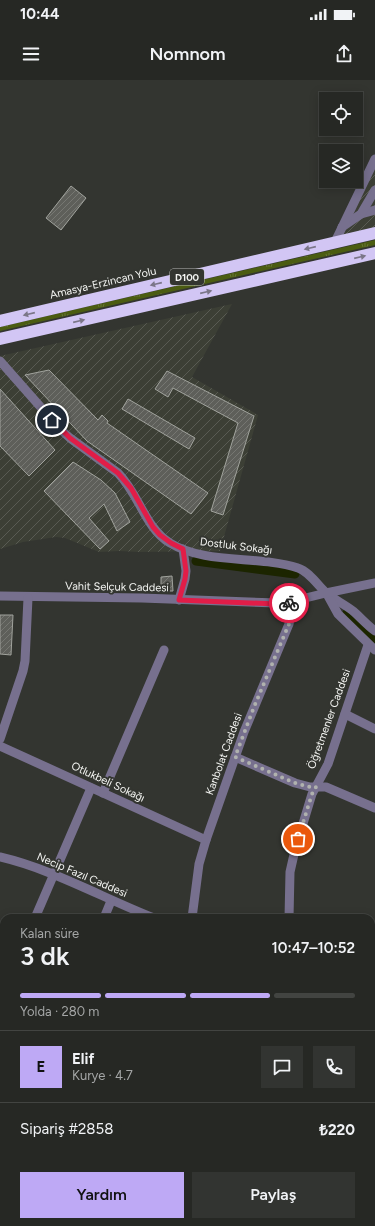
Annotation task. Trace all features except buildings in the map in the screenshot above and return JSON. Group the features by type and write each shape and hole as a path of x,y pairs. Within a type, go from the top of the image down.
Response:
{"highway":[{"name":"Amasya-Erzincan Yolu","path":"0,321 375,233"},
{"name":"D100","path":"0,339 375,253"}],"street":[{"path":"335,242 375,159"},
{"path":"361,214 375,190"},
{"path":"342,228 361,214 375,210"},
{"name":"Dostluk Sokağı","path":"0,360 60,429 125,480 153,527 160,535 171,543 192,553 256,560 299,568 326,593 354,612 375,632"},
{"path":"179,600 186,571 183,549"},
{"name":"Vahit Selçuk Caddesi","path":"0,596 277,604 375,584"},
{"name":"Dostluk Sokağı","path":"326,593 338,614 372,648"},
{"path":"0,739 24,666 27,650 28,598"},
{"name":"Kanbolat Caddesi","path":"193,914 199,864 206,840 254,707 289,624 289,602"},
{"name":"Öğretmenler Caddesi","path":"289,914 289,884 292,860 312,794 328,764 345,714 372,648"},
{"path":"103,793 164,650"},
{"path":"345,714 375,729"},
{"name":"Otlukbeli Sokağı","path":"1,750 103,793 206,840"},
{"path":"235,757 295,783 310,787 331,789 375,808"},
{"path":"37,914 91,788"},
{"name":"Necip Fazıl Caddesi","path":"0,857 54,875 111,900 137,914"},
{"path":"106,914 111,900"}],"shaded area":[{"path":"375,168 375,228 340,236"},
{"path":"232,304 192,377 258,415 220,551 99,552 65,538 56,537 23,542 0,549 0,356"}],"green space":[{"path":"375,240 375,245 0,331 0,327"}],"waterway":[{"path":"196,561 295,574"},
{"path":"347,613 375,639"}],"way so far":[{"path":"289,603 289,624 254,707 235,757 295,783 304,786 316,787 312,794 298,839"}],"route":[{"path":"52,420 70,438 118,473 131,488 153,527 160,535 183,549 186,571 179,600 277,604 289,603"}]}
